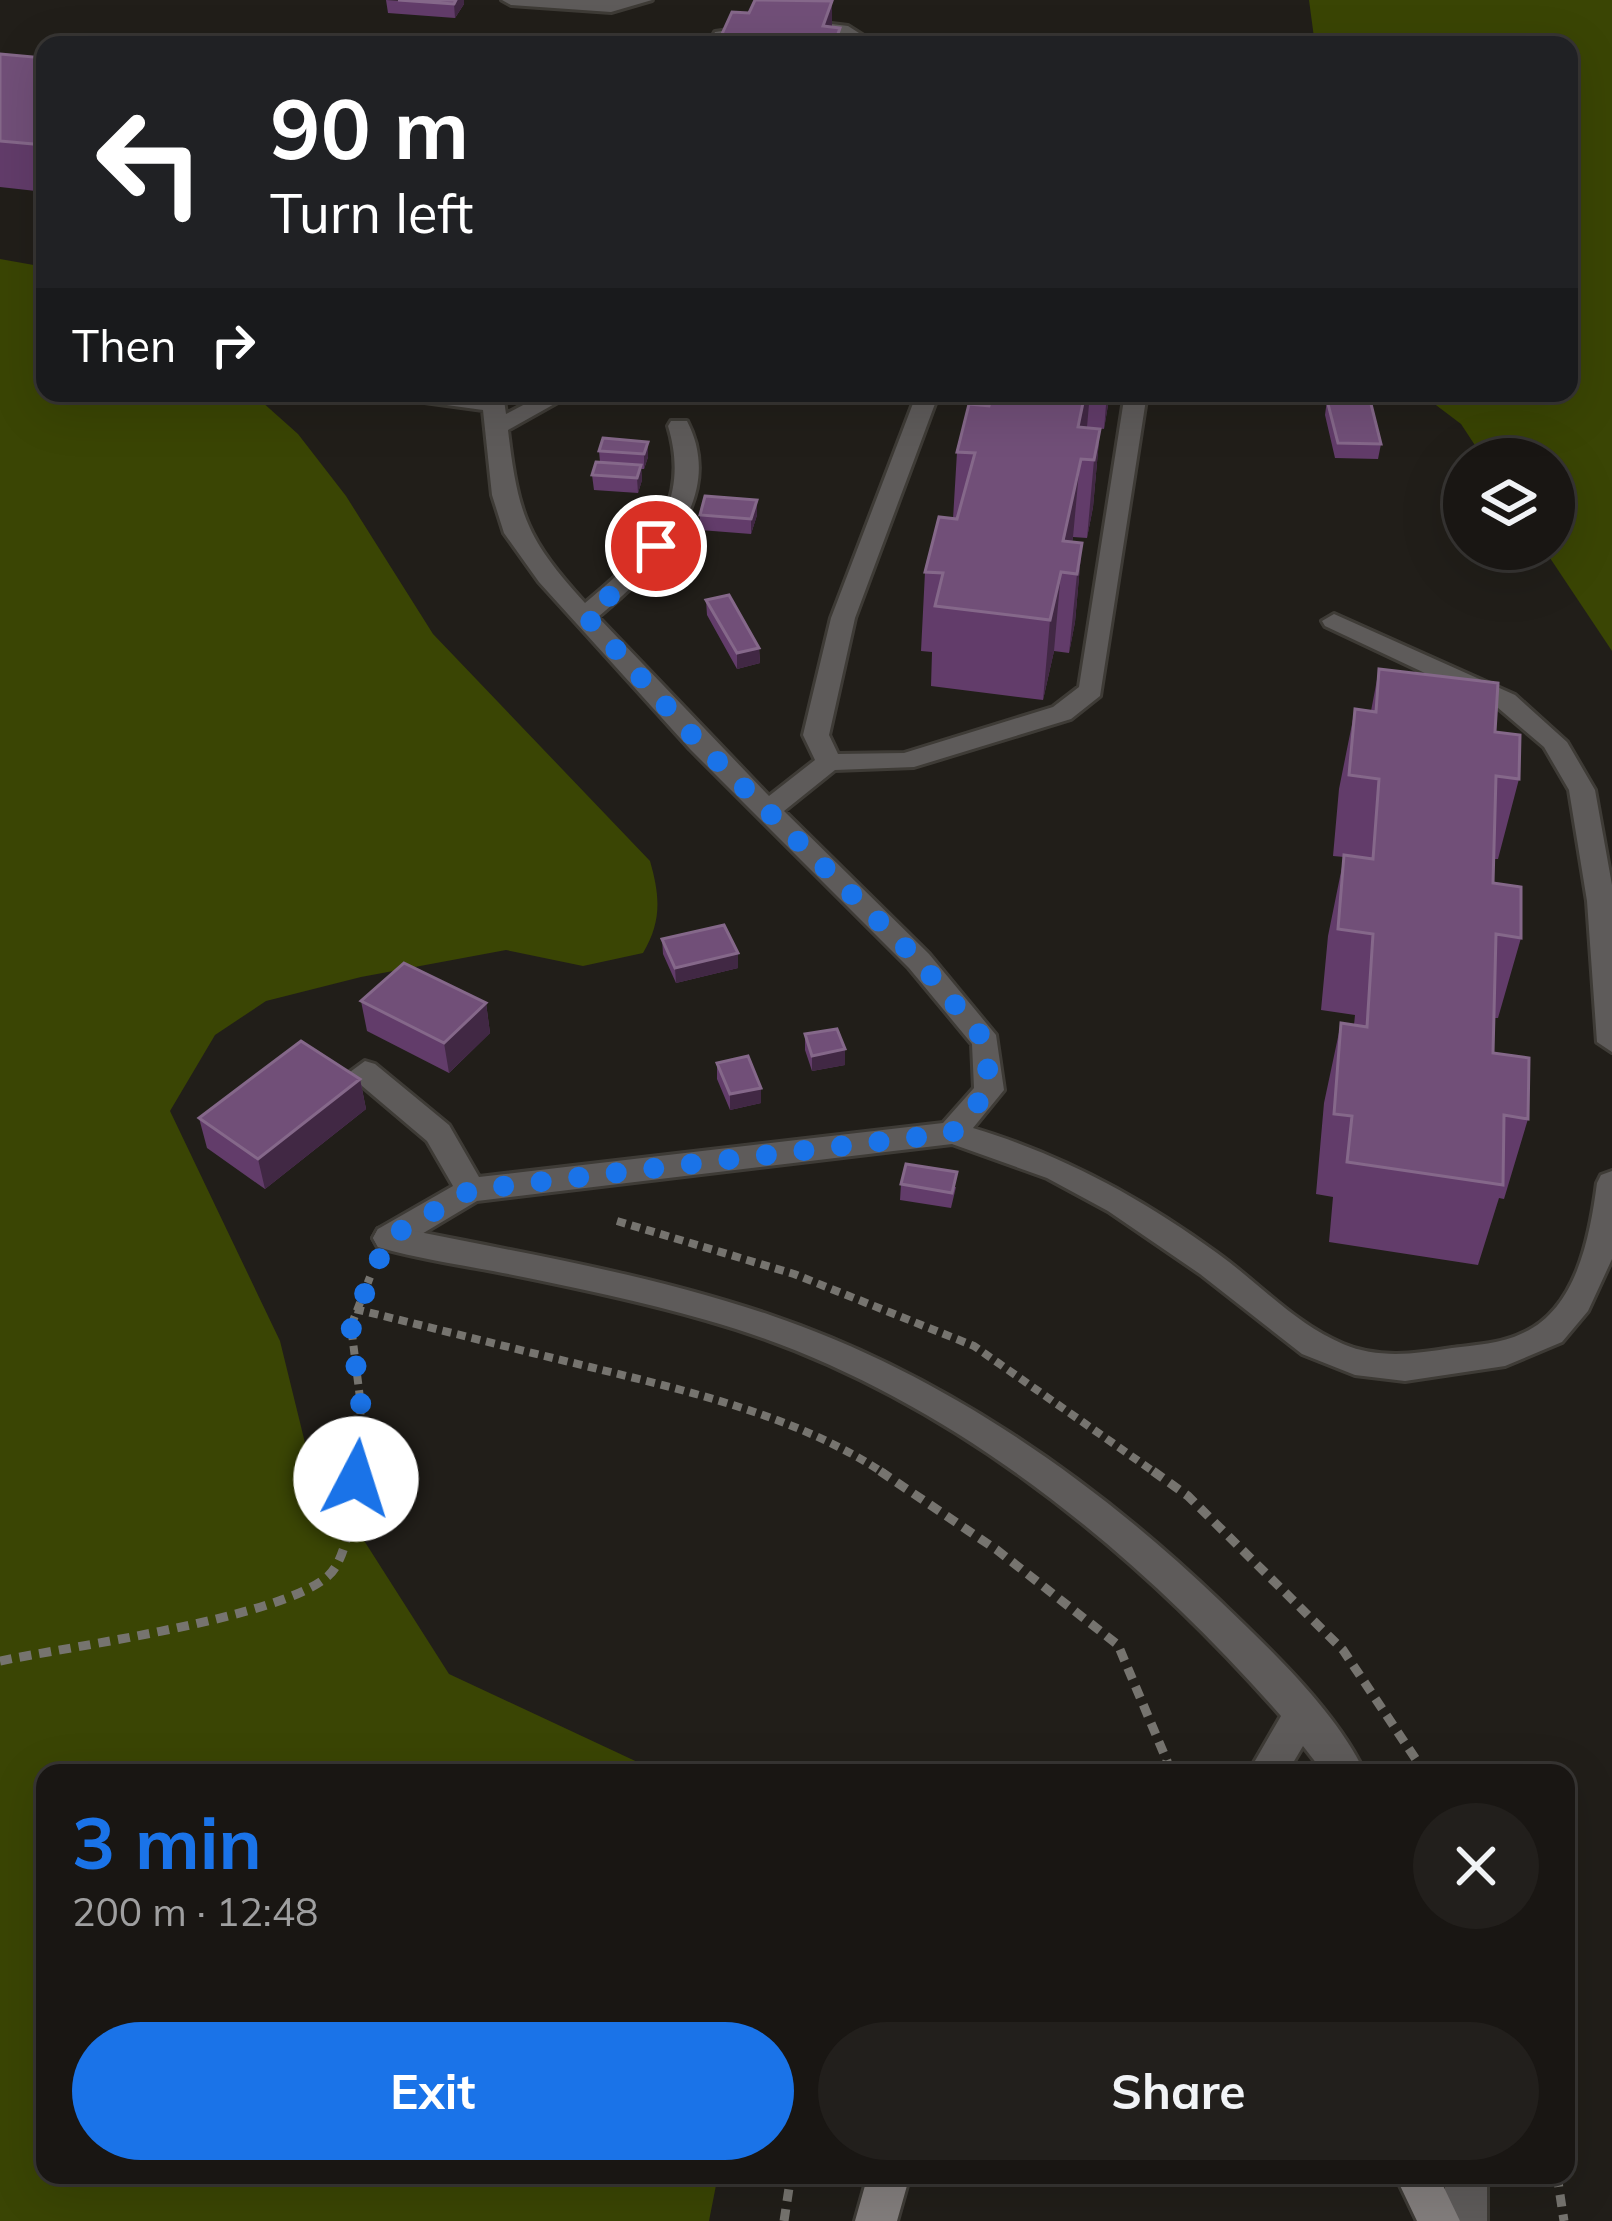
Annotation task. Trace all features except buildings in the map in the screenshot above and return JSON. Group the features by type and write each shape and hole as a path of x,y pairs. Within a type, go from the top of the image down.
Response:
{"street":[{"path":"511,0 610,7 643,0"},
{"path":"721,36 753,24 851,31 857,36"},
{"path":"457,402 493,409 524,402"},
{"path":"829,762 816,735 843,618 925,402"},
{"path":"766,812 829,762 905,761 1062,713 1091,690 1135,402"},
{"path":"493,409 504,495 516,533 766,812 919,961 986,1042 989,1090 952,1133"},
{"path":"586,616 639,571 674,521 690,465 679,426"},
{"path":"1334,621 1506,701 1554,742 1582,790 1601,902 1612,1042"},
{"path":"365,1072 438,1133 471,1190"},
{"path":"388,1238 471,1190 952,1133 1020,1152 1110,1193 1216,1269 1282,1328 1355,1362 1412,1369 1495,1355 1550,1334 1581,1291 1607,1230 1612,1183"},
{"path":"388,1238 713,1312 809,1342 896,1380 1052,1482 1162,1570 1304,1711 1340,1764"},
{"path":"1272,1764 1304,1711"},
{"path":"876,2221 886,2184"},
{"path":"1420,2184 1438,2221"},
{"path":"1466,2184 1466,2221"}],"path":[{"path":"0,1660 286,1601 332,1574 353,1515 361,1406 351,1326 388,1238"},
{"path":"355,1310 680,1389 765,1416 850,1451 997,1550 1118,1645 1166,1764"},
{"path":"784,2221 790,2184"},
{"path":"1558,2184 1564,2221"}],"green space":[{"path":"1309,0 1612,0 1612,651 1558,570 1575,570 1575,438 1470,438 1461,424 1432,402 1578,402 1578,36 1314,36"},
{"path":"0,259 36,265 36,402 262,402 298,434 346,496 433,634 650,861 657,897 654,930 643,953 583,966 506,950 361,977 266,1001 215,1035 170,1111 280,1341 307,1451 449,1674 642,1764 36,1764 36,2184 716,2184 709,2221 0,2221"}],"route":[{"path":"356,1479 361,1406 351,1326 388,1238 471,1190 952,1133 989,1090 986,1042 919,961 699,743 586,616 639,571 656,546"}]}
